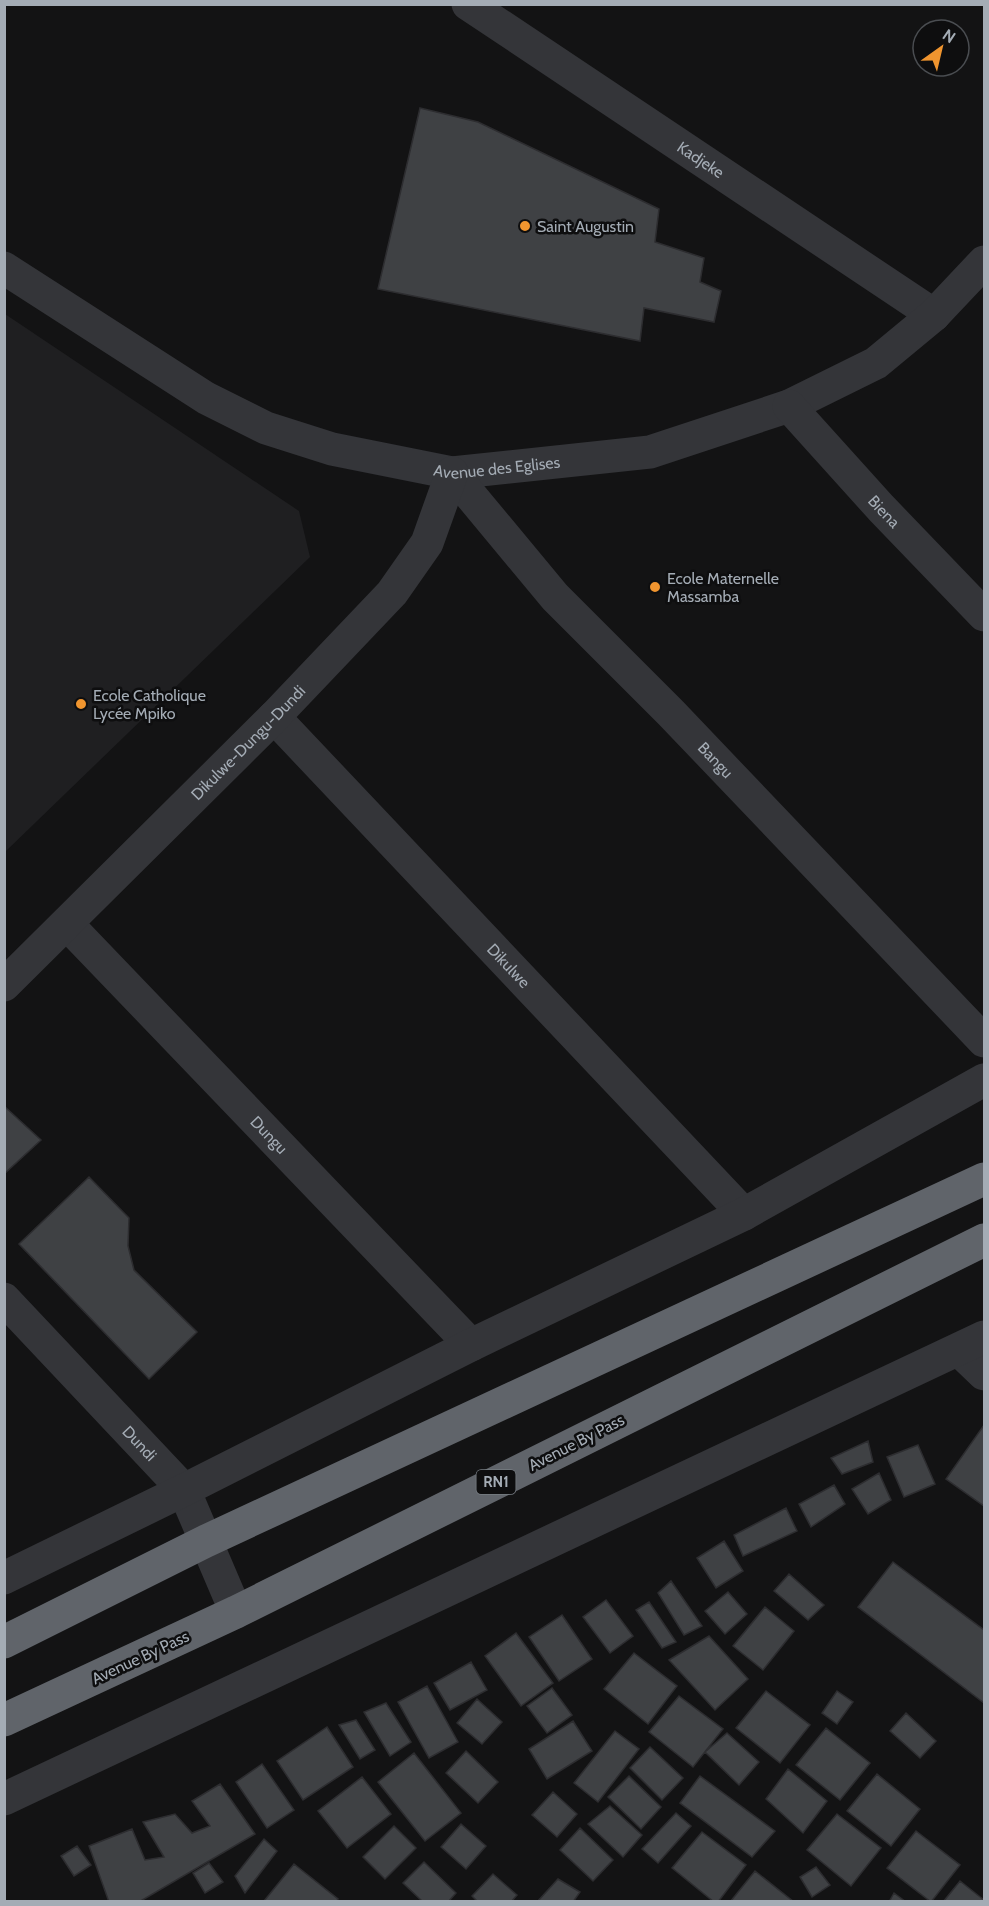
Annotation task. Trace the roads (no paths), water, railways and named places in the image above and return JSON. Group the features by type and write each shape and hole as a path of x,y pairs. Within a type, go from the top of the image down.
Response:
{"highway":[{"path":"4,1642 206,1542 984,1179"},
{"name":"Avenue By Pass","path":"4,1720 236,1612 984,1240"}],"street":[{"name":"Kadjeke","path":"468,4 934,315"},
{"name":"Avenue des Eglises","path":"4,268 206,398 266,428 332,449 452,473 650,452 789,406 876,363 934,315 984,262"},
{"name":"Biena","path":"789,406 881,508 984,615"},
{"name":"Dikulwe-Dungu-Dundi","path":"4,985 274,717 392,593 427,543 452,473"},
{"name":"Bangu","path":"452,473 555,597 671,713 984,1041"},
{"name":"Dikulwe","path":"274,717 744,1214"},
{"name":"Dungu","path":"67,924 471,1345"},
{"path":"4,1578 471,1345 744,1214 984,1080"},
{"name":"Dundi","path":"4,1299 184,1490 236,1612"},
{"path":"4,1799 972,1344 984,1374"}],"place":[{"name":"Saint Augustin","path":"525,226"},
{"name":"Ecole Maternelle Massamba","path":"655,587"},
{"name":"Ecole Catholique Lycée Mpiko","path":"81,704"}]}
